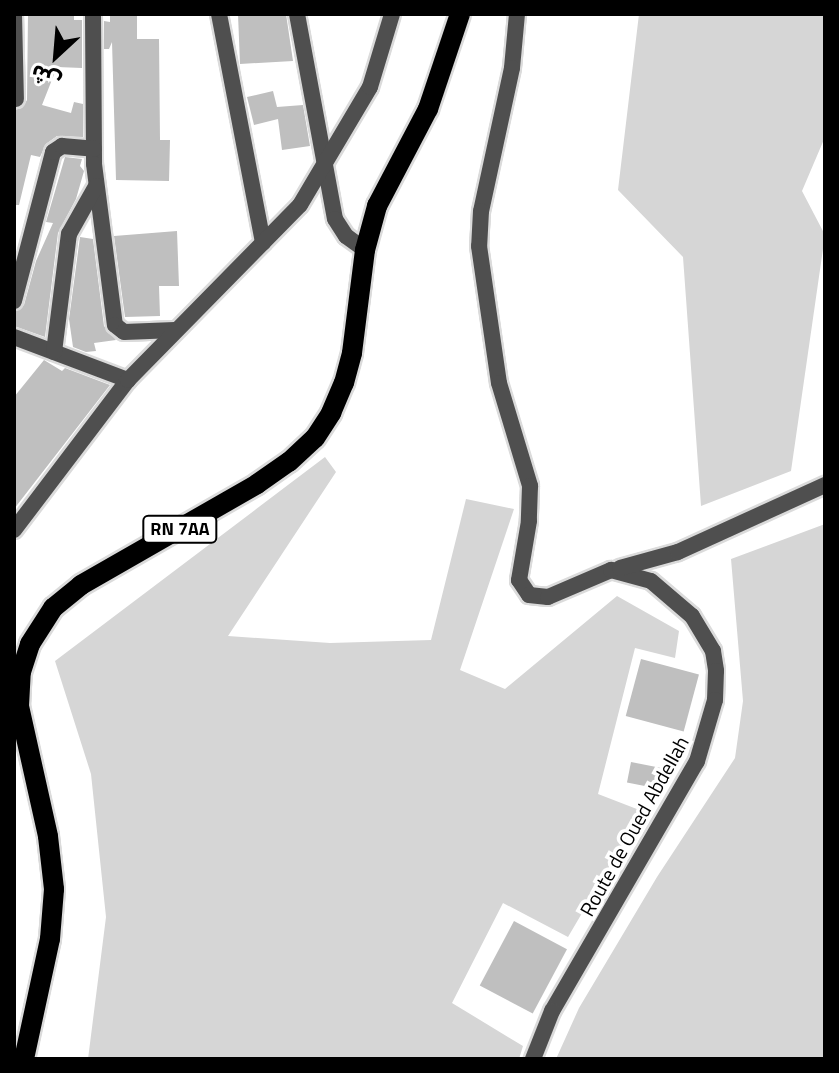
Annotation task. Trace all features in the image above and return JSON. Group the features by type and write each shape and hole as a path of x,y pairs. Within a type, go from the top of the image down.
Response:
{"main road":[{"name":"RN 7AA","path":"24,1059 50,939 54,889 48,836 19,706 21,672 30,644 53,608 81,585 257,484 289,462 315,438 331,413 344,383 352,353 365,250 377,206 428,109 460,14"}],"street":[{"path":"14,14 16,99"},
{"path":"93,14 96,186 115,325 124,332 175,330"},
{"path":"219,14 263,243"},
{"path":"297,14 339,228 365,250"},
{"path":"14,530 128,380 300,205 370,87 392,14"},
{"path":"517,14 512,68 481,211 479,246 499,383 530,486 529,521 519,580 529,595 548,597 611,570 678,552 825,485"},
{"path":"14,301 53,152 62,146 94,149"},
{"path":"54,352 69,234 96,186"},
{"path":"14,337 128,380"},
{"name":"Route de Oued Abdellah","path":"533,1059 552,1011 697,761 715,700 713,651 692,616 651,581 632,573 611,570"}],"shaded area":[{"path":"639,14 825,14 825,137 802,191 825,235 791,471 701,506 683,257 618,190"},
{"path":"325,457 336,472 228,636 330,643 431,640 466,499 514,509 460,670 505,689 617,596 679,631 675,658 635,648 598,794 642,811 568,937 503,903 452,1003 523,1046 519,1059 88,1059 106,917 91,774 55,661"},
{"path":"825,524 825,1059 556,1059 579,1008 657,877 735,758 743,701 731,559"}],"building":[{"path":"28,14 74,14 74,20 82,20 82,68 57,67 42,105 71,113 74,102 83,104 83,137 57,136 46,144 40,157 31,155 19,205 14,205 14,110 22,108 27,100"},
{"path":"110,14 137,14 137,39 159,39 160,140 170,140 169,181 116,180 112,42 109,49 104,49 104,21 110,22"},
{"path":"238,14 286,14 293,61 240,64"},
{"path":"273,91 277,107 303,105 310,146 282,150 278,119 254,125 247,97"},
{"path":"65,157 82,159 80,166 84,171 76,199 58,233 45,337 14,326 14,312 24,305 36,261 53,223 46,222"},
{"path":"177,231 179,286 159,286 160,316 125,317 114,236"},
{"path":"80,237 93,239 104,326 116,340 94,343 96,351 86,352 73,347 69,319"},
{"path":"44,360 62,371 65,368 110,385 14,509 14,397"},
{"path":"641,659 699,675 684,732 626,716"},
{"path":"631,762 661,768 657,789 627,783"},
{"path":"514,921 567,949 533,1014 480,985"}]}
